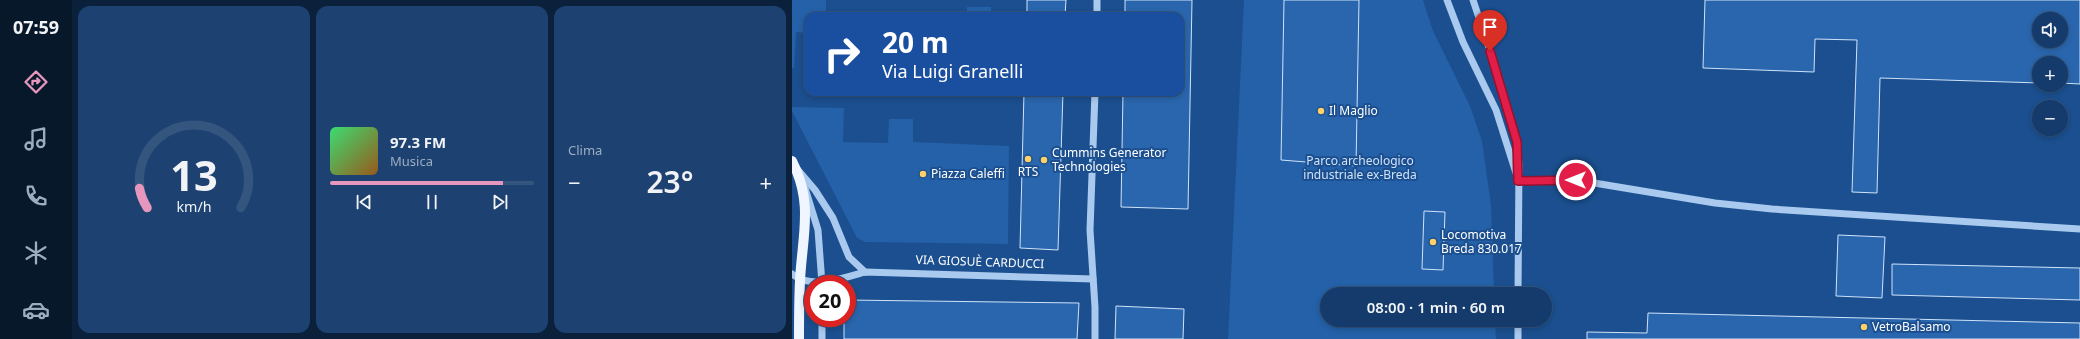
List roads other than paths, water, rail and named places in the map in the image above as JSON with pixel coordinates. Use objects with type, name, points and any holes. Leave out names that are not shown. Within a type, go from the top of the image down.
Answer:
[{"type":"main road","points":[[793,165],[803,190],[807,215],[796,277],[799,339]]},
{"type":"street","points":[[1097,12],[1098,0]]},
{"type":"street","points":[[1447,0],[1463,42],[1496,110],[1518,181]]},
{"type":"street","points":[[1472,0],[1499,78],[1515,135],[1519,157],[1518,287]]},
{"type":"street","points":[[1094,96],[1090,230],[1095,307],[1095,339]]},
{"type":"street","points":[[793,165],[815,190],[832,218],[849,257],[866,272]]},
{"type":"street","points":[[793,165],[809,197],[818,230],[821,275]]},
{"type":"street","points":[[1518,181],[1576,180],[1715,203],[1772,209],[2080,229]]},
{"type":"street","name":"VIA GIOSUÈ CARDUCCI","points":[[856,275],[866,272],[1093,279]]},
{"type":"street","points":[[822,327],[822,339]]},
{"type":"street","points":[[1518,327],[1518,339]]},
{"type":"place","name":"Il Maglio","points":[[1321,111]]},
{"type":"place","name":"RTS","points":[[1028,159]]},
{"type":"place","name":"Cummins Generator Technologies","points":[[1044,160]]},
{"type":"place","name":"Piazza Caleffi","points":[[923,174]]},
{"type":"place","name":"Locomotiva Breda 830.017","points":[[1433,242]]},
{"type":"place","name":"VetroBalsamo","points":[[1864,327]]},
{"type":"park label","name":"Parco archeologico industriale ex-Breda","points":[[1360,168]]}]
